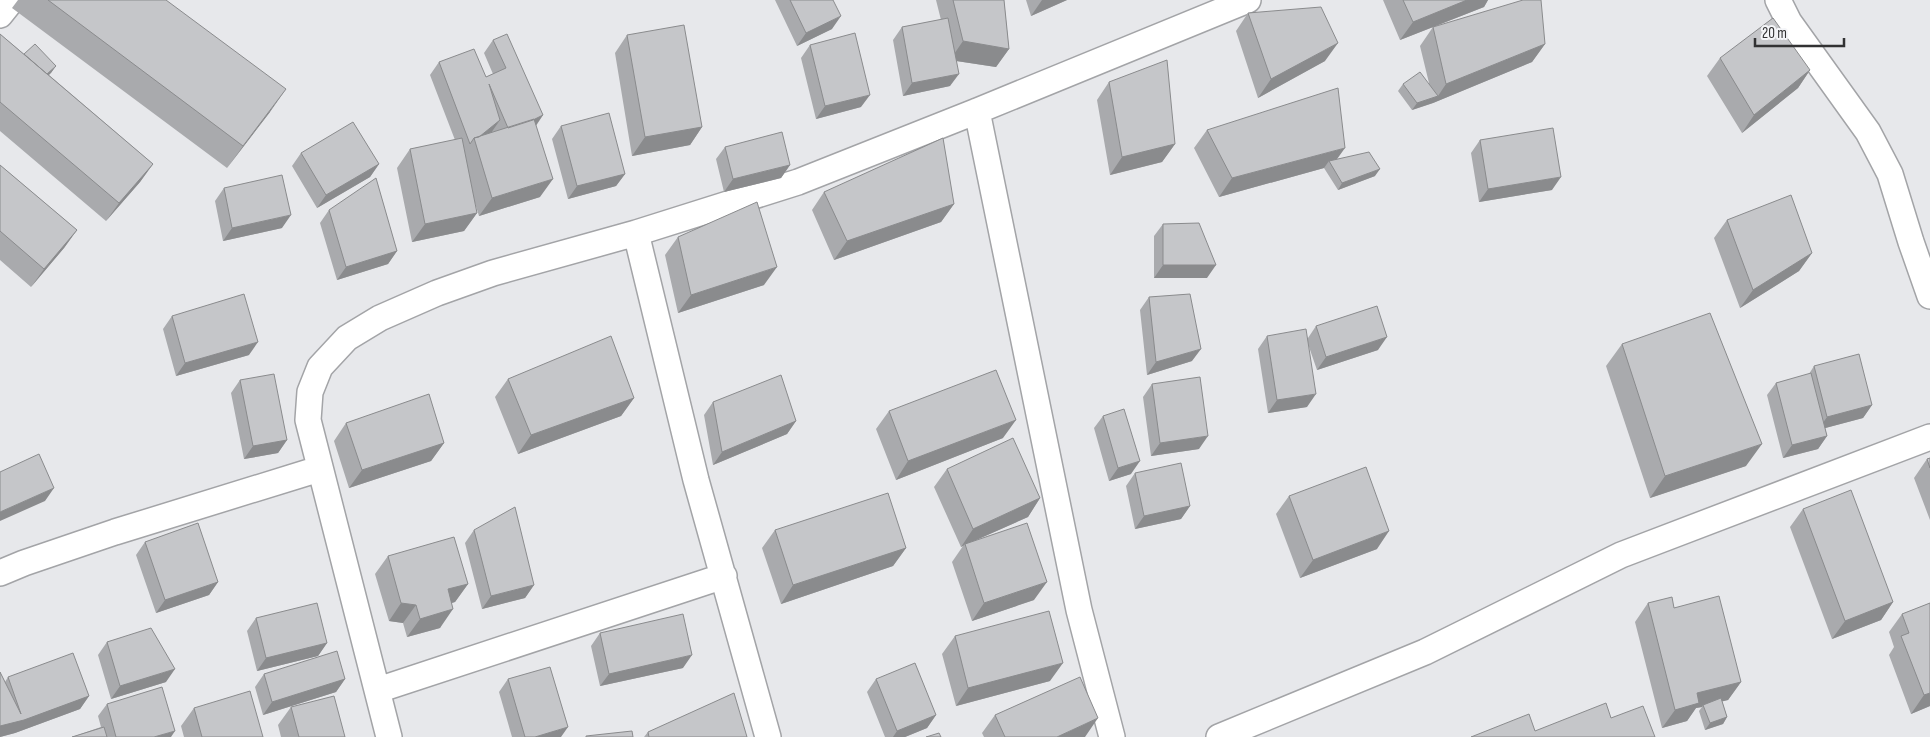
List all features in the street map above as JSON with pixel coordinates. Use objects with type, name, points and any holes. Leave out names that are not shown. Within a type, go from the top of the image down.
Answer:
[{"type":"street","points":[[0,15],[12,0]]},
{"type":"street","points":[[389,737],[308,420],[310,392],[320,367],[347,338],[380,318],[445,290],[493,273],[636,233],[798,182],[1248,0]]},
{"type":"street","points":[[1778,0],[1789,22],[1868,132],[1890,174],[1930,296]]},
{"type":"street","points":[[977,111],[1079,610],[1112,737]]},
{"type":"street","points":[[636,233],[696,480],[768,737]]},
{"type":"street","points":[[1219,737],[1425,652],[1621,555],[1930,437]]},
{"type":"street","points":[[0,573],[116,532],[320,470]]},
{"type":"street","points":[[378,690],[724,576]]},
{"type":"building","points":[[48,0],[166,0],[286,89],[243,146]]},
{"type":"building","points":[[790,0],[833,0],[841,16],[806,33]]},
{"type":"building","points":[[953,0],[1004,0],[1009,49],[963,41]]},
{"type":"building","points":[[1403,0],[1467,0],[1413,22]]},
{"type":"building","points":[[1523,0],[1541,0],[1545,44],[1446,84],[1433,27]]},
{"type":"building","points":[[1321,7],[1338,43],[1271,79],[1248,13]]},
{"type":"building","points":[[948,18],[959,74],[912,83],[902,27]]},
{"type":"building","points":[[1773,18],[1810,70],[1754,115],[1720,58]]},
{"type":"building","points":[[684,25],[702,127],[645,137],[627,35]]},
{"type":"building","points":[[855,33],[870,95],[825,106],[810,45]]},
{"type":"building","points":[[0,34],[153,164],[119,203],[0,102]]},
{"type":"building","points":[[507,34],[543,115],[508,128],[489,84],[500,120],[479,137],[474,138],[470,144],[439,62],[474,49],[486,77],[506,68],[493,40]]},
{"type":"building","points":[[35,44],[56,66],[47,74],[24,54]]},
{"type":"building","points":[[1167,60],[1175,144],[1122,157],[1109,82]]},
{"type":"building","points":[[1420,72],[1438,96],[1417,103],[1403,84]]},
{"type":"building","points":[[1338,88],[1345,148],[1232,178],[1207,130]]},
{"type":"building","points":[[609,113],[625,174],[577,186],[561,126]]},
{"type":"building","points":[[534,119],[553,179],[492,198],[474,138]]},
{"type":"building","points":[[353,122],[379,164],[326,195],[301,153]]},
{"type":"building","points":[[1553,128],[1561,177],[1488,189],[1480,140]]},
{"type":"building","points":[[782,132],[790,165],[733,179],[725,147]]},
{"type":"building","points":[[462,138],[477,213],[425,224],[410,149]]},
{"type":"building","points":[[943,138],[954,204],[847,241],[824,192]]},
{"type":"building","points":[[1369,152],[1380,169],[1342,183],[1329,161]]},
{"type":"building","points":[[0,165],[77,230],[44,269],[0,231]]},
{"type":"building","points":[[282,175],[291,215],[232,228],[224,188]]},
{"type":"building","points":[[376,178],[397,251],[346,267],[329,210]]},
{"type":"building","points":[[1791,195],[1812,253],[1753,290],[1727,220]]},
{"type":"building","points":[[757,202],[777,267],[691,295],[678,237]]},
{"type":"building","points":[[1199,223],[1216,265],[1163,265],[1163,224]]},
{"type":"building","points":[[244,294],[258,342],[185,363],[172,316]]},
{"type":"building","points":[[1190,294],[1201,349],[1156,362],[1149,297]]},
{"type":"building","points":[[1377,306],[1387,337],[1326,357],[1316,326]]},
{"type":"building","points":[[1710,313],[1762,444],[1665,476],[1622,344]]},
{"type":"building","points":[[1306,329],[1316,394],[1277,400],[1267,336]]},
{"type":"building","points":[[611,336],[634,398],[531,435],[508,379]]},
{"type":"building","points":[[1859,354],[1872,405],[1827,417],[1814,366]]},
{"type":"building","points":[[996,370],[1016,420],[908,461],[889,411]]},
{"type":"building","points":[[1811,373],[1827,436],[1792,445],[1776,383]]},
{"type":"building","points":[[274,374],[287,440],[253,446],[240,380]]},
{"type":"building","points":[[781,375],[796,421],[722,452],[713,402]]},
{"type":"building","points":[[1200,377],[1208,436],[1160,443],[1152,384]]},
{"type":"building","points":[[429,394],[444,443],[362,470],[346,423]]},
{"type":"building","points":[[1124,409],[1140,461],[1118,468],[1103,416]]},
{"type":"building","points":[[1013,438],[1040,498],[973,529],[947,469]]},
{"type":"building","points":[[39,454],[54,488],[0,512],[0,472]]},
{"type":"building","points":[[1181,463],[1190,506],[1144,516],[1135,473]]},
{"type":"building","points":[[1366,467],[1389,531],[1313,560],[1289,496]]},
{"type":"building","points":[[1851,490],[1893,602],[1845,621],[1803,509]]},
{"type":"building","points":[[888,493],[906,548],[793,585],[775,530]]},
{"type":"building","points":[[515,507],[534,585],[491,596],[474,530]]},
{"type":"building","points":[[198,523],[218,582],[165,600],[145,542]]},
{"type":"building","points":[[1027,523],[1047,582],[984,603],[965,544]]},
{"type":"building","points":[[454,537],[468,584],[448,589],[453,609],[420,619],[416,605],[401,603],[388,556]]},
{"type":"building","points":[[1719,596],[1741,682],[1697,693],[1699,703],[1675,710],[1648,603],[1672,597],[1674,608]]},
{"type":"building","points":[[317,603],[327,643],[266,658],[256,618]]},
{"type":"building","points":[[1930,603],[1930,693],[1924,695],[1901,636],[1909,633],[1902,614]]},
{"type":"building","points":[[1049,611],[1063,663],[968,688],[955,636]]},
{"type":"building","points":[[683,614],[692,655],[609,674],[600,633]]},
{"type":"building","points":[[151,628],[175,669],[120,686],[107,642]]},
{"type":"building","points":[[337,651],[345,679],[272,702],[264,674]]},
{"type":"building","points":[[73,653],[89,696],[24,720],[0,726],[0,672],[21,714],[8,677]]},
{"type":"building","points":[[915,663],[936,715],[897,731],[876,679]]},
{"type":"building","points":[[550,667],[568,727],[535,737],[525,737],[508,679]]},
{"type":"building","points":[[1080,677],[1098,718],[1057,737],[1005,737],[995,715]]},
{"type":"building","points":[[162,687],[175,731],[154,737],[116,737],[107,704]]},
{"type":"building","points":[[250,691],[263,737],[202,737],[194,708]]},
{"type":"building","points":[[734,693],[747,737],[649,737],[648,732]]},
{"type":"building","points":[[334,696],[345,737],[299,737],[291,707]]},
{"type":"building","points":[[1721,698],[1727,717],[1710,723],[1703,705]]},
{"type":"building","points":[[1606,703],[1611,718],[1643,706],[1655,737],[1471,737],[1529,714],[1535,731]]},
{"type":"building","points":[[104,727],[107,737],[72,737]]},
{"type":"building","points":[[632,731],[633,737],[586,737],[586,736]]},
{"type":"building","points":[[939,733],[941,737],[926,737]]}]
